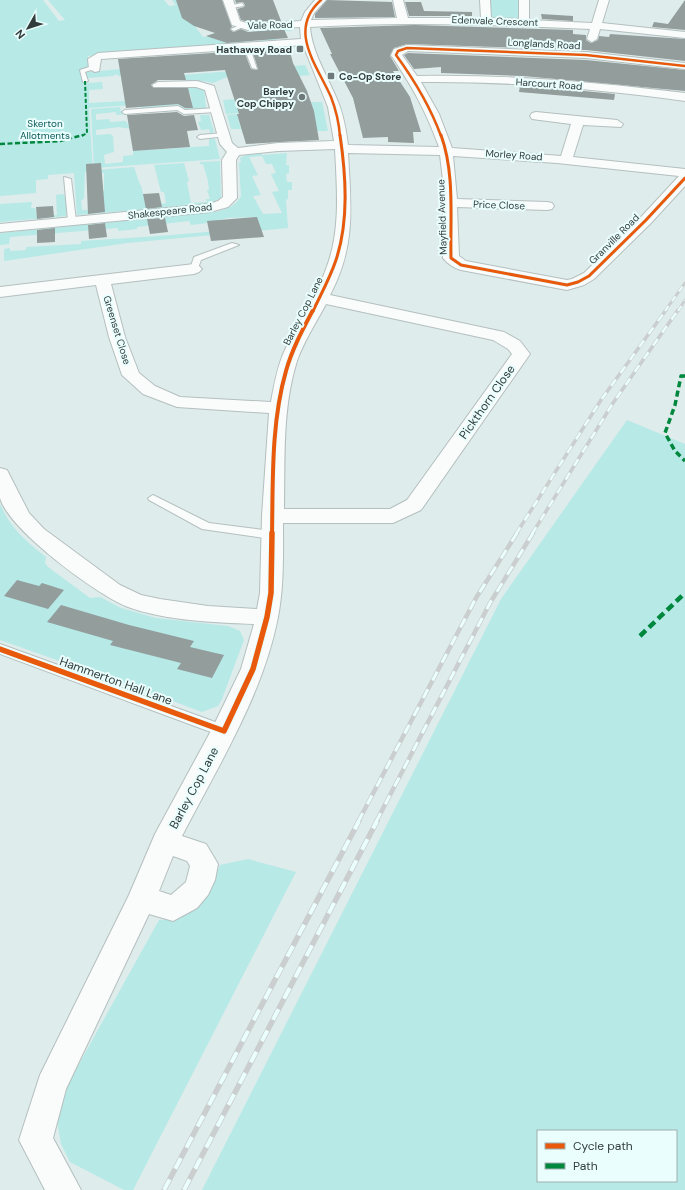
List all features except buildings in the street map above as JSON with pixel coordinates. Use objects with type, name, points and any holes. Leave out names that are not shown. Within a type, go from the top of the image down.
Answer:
[{"type":"street","points":[[305,24],[309,13],[321,0]]},
{"type":"street","points":[[398,0],[403,20]]},
{"type":"street","points":[[485,0],[486,21]]},
{"type":"street","points":[[524,0],[524,22]]},
{"type":"street","points":[[586,56],[597,26],[604,0]]},
{"type":"street","name":"Vale Road","points":[[229,3],[236,23],[244,29],[305,24]]},
{"type":"street","name":"Edenvale Crescent","points":[[305,24],[403,20],[524,22],[597,26],[685,35]]},
{"type":"street","name":"Barley Cop Lane","points":[[64,1190],[36,1140],[51,1086],[142,899],[165,842],[224,731],[253,669],[267,617],[271,593],[271,535],[276,433],[286,371],[292,354],[335,267],[341,242],[344,217],[342,147],[334,107],[307,42],[305,24]]},
{"type":"street","points":[[95,68],[94,59],[98,56],[307,42]]},
{"type":"street","name":"Longlands Road","points":[[402,50],[454,49],[586,56],[685,66]]},
{"type":"street","name":"Mayfield Avenue","points":[[402,50],[398,51],[396,55],[413,79],[433,114],[446,150],[450,180],[451,258],[461,265],[542,280]]},
{"type":"street","name":"Harcourt Road","points":[[413,79],[492,80],[568,85],[685,97]]},
{"type":"street","points":[[158,86],[190,83],[204,85],[210,88],[226,144],[235,152],[278,147],[342,147]]},
{"type":"street","points":[[536,116],[617,124]]},
{"type":"street","points":[[566,159],[578,121]]},
{"type":"street","name":"Morley Road","points":[[342,147],[446,150],[566,159],[685,172]]},
{"type":"street","name":"Shakespeare Road","points":[[0,228],[202,209],[223,204],[230,198],[229,160],[230,156],[235,152]]},
{"type":"street","name":"Granville Road","points":[[542,280],[567,285],[578,282],[589,276],[646,220],[685,178]]},
{"type":"street","name":"Price Close","points":[[450,203],[547,206]]},
{"type":"street","points":[[102,280],[194,269]]},
{"type":"street","name":"Greenset Close","points":[[0,292],[102,280],[117,337],[131,375],[149,390],[177,402],[279,408]]},
{"type":"street","name":"Pickthorn Close","points":[[272,516],[393,516],[414,505],[521,354],[514,345],[498,336],[320,298]]},
{"type":"street","points":[[0,474],[10,498],[21,517],[38,534],[112,590],[135,601],[160,607],[208,614],[267,617]]},
{"type":"street","name":"Barley Cop Lane","points":[[142,899],[173,908],[189,900],[201,883],[204,864],[196,852],[165,842]]},
{"type":"lane","points":[[229,3],[242,5]]},
{"type":"lane","points":[[246,45],[255,68]]},
{"type":"lane","points":[[85,81],[82,71],[95,68]]},
{"type":"lane","points":[[125,112],[178,108],[184,112],[216,110]]},
{"type":"lane","points":[[181,119],[184,112]]},
{"type":"lane","points":[[200,137],[224,135]]},
{"type":"lane","points":[[67,179],[72,221]]},
{"type":"lane","points":[[194,269],[197,259],[236,246]]},
{"type":"lane","points":[[153,498],[206,526],[271,535]]},
{"type":"lane","name":"Hammerton Hall Lane","points":[[0,649],[224,731]]},
{"type":"green space","name":"Skerton Allotments","points":[[0,0],[43,0],[59,21],[65,20],[48,0],[164,0],[169,6],[176,5],[172,0],[201,0],[193,24],[203,37],[258,33],[258,30],[285,29],[294,31],[272,31],[274,39],[277,39],[278,41],[260,43],[259,38],[253,39],[253,43],[88,56],[89,66],[85,68],[88,72],[122,69],[138,75],[118,76],[117,74],[113,76],[88,78],[88,83],[102,82],[103,89],[89,90],[89,103],[142,100],[146,104],[89,108],[93,172],[85,172],[84,199],[81,200],[82,210],[90,210],[104,190],[104,173],[95,173],[95,170],[134,167],[147,203],[161,202],[162,204],[166,203],[164,192],[161,192],[154,165],[184,163],[189,181],[187,182],[191,203],[207,202],[206,199],[210,199],[207,190],[209,190],[208,181],[203,164],[200,164],[200,162],[220,161],[221,198],[208,204],[77,215],[74,173],[48,175],[48,179],[36,180],[36,193],[0,196]]},
{"type":"green space","points":[[488,0],[520,0],[520,18],[490,17]]},
{"type":"green space","points":[[282,63],[288,76],[299,75],[294,66],[305,65],[310,75],[289,77],[291,82],[288,83],[290,86],[279,87],[281,89],[291,89],[291,96],[294,98],[285,100],[285,108],[302,107],[304,112],[314,112],[311,102],[322,102],[328,131],[317,131],[314,115],[304,116],[308,138],[291,139],[288,131],[243,133],[241,129],[253,128],[251,121],[260,120],[253,98],[277,96],[270,78],[274,78],[269,64]]},
{"type":"green space","points":[[244,70],[213,83],[202,81],[183,81],[182,75]]},
{"type":"green space","points":[[189,86],[204,89],[206,108],[187,110],[178,105],[141,108],[141,106],[192,102],[190,93],[179,93],[178,87]]},
{"type":"green space","points":[[234,99],[239,113],[226,114],[223,100]]},
{"type":"green space","points":[[120,107],[121,112],[124,113],[151,112],[116,115],[116,112],[96,114],[96,120],[109,119],[110,122],[126,121],[128,125],[137,130],[119,127],[96,130],[96,135],[110,134],[113,136],[114,152],[104,155],[105,164],[123,162],[123,156],[133,155],[133,151],[209,146],[209,139],[215,139],[220,159],[94,168],[91,109]]},
{"type":"green space","points":[[237,114],[241,129],[231,129],[227,115]]},
{"type":"green space","points":[[200,115],[209,115],[214,132],[210,133],[209,129],[201,130],[198,122],[201,121]]},
{"type":"green space","points":[[256,153],[261,153],[262,155],[287,153],[286,165],[289,165],[289,173],[286,174],[287,182],[292,182],[292,190],[288,190],[288,199],[286,200],[288,228],[127,243],[4,261],[4,249],[10,248],[10,251],[26,250],[26,247],[81,244],[81,241],[148,237],[260,226],[257,217],[227,218],[208,223],[191,225],[189,221],[137,227],[137,229],[118,231],[118,228],[10,237],[9,244],[0,245],[0,233],[223,210],[233,205],[241,196],[239,163],[241,162],[240,158]],"holes":[[[262,156],[266,164],[272,164],[276,173],[271,174],[279,191],[272,192],[282,213],[263,214],[253,196],[261,195],[252,176],[258,175],[249,157]]]},
{"type":"green space","points":[[63,194],[66,198],[66,216],[0,222],[0,204],[32,202],[31,208],[35,208],[37,217],[57,215],[56,195]]},
{"type":"green space","points":[[627,420],[685,444],[685,1190],[202,1190],[501,599]]},
{"type":"green space","points":[[0,504],[4,513],[19,534],[46,557],[45,563],[48,567],[90,598],[100,597],[121,608],[156,618],[228,626],[240,631],[244,640],[218,706],[202,712],[0,640]]},
{"type":"green space","points":[[248,859],[296,872],[133,1190],[124,1190],[70,1162],[61,1144],[57,1121],[64,1091],[159,920],[177,919],[209,891],[220,865]]},
{"type":"railway","points":[[665,311],[685,283]]},
{"type":"railway","points":[[678,311],[685,300]]},
{"type":"railway","points":[[516,534],[601,400],[666,310]]},
{"type":"railway","points":[[532,534],[613,403],[678,310]]},
{"type":"railway","points":[[358,822],[476,598],[517,533]]},
{"type":"railway","points":[[376,822],[490,603],[533,533]]},
{"type":"railway","points":[[164,1190],[359,821]]},
{"type":"railway","points":[[184,1190],[377,821]]},
{"type":"marked path","points":[[0,144],[60,141],[73,139],[87,133],[85,81]]},
{"type":"marked path","points":[[685,376],[681,376],[675,405],[665,433],[675,451],[685,461]]},
{"type":"marked path","points":[[640,636],[685,593]]},
{"type":"cycle path","points":[[0,649],[224,731],[253,669],[267,617],[271,593],[278,411],[286,370],[293,350],[329,279],[341,240],[344,217],[344,190],[340,132],[334,106],[311,57],[305,25],[308,14],[321,0]]},
{"type":"cycle path","points":[[685,66],[586,55],[492,50],[407,48],[398,51],[396,55],[415,81],[433,114],[446,150],[450,180],[451,258],[461,265],[567,285],[578,282],[589,276],[646,220],[685,178]]},
{"type":"place","name":"Hathaway Road","points":[[300,49]]},
{"type":"place","name":"Co-Op Store","points":[[331,76]]},
{"type":"place","name":"Barley Cop Chippy","points":[[302,97]]}]
